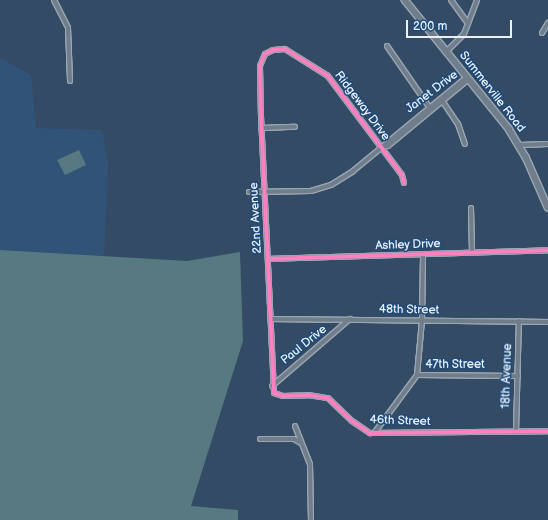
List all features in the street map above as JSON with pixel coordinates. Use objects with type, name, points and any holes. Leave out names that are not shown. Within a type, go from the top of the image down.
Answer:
[{"type":"main road","name":"Summerville Road","points":[[405,0],[520,145],[537,178],[548,207]]},
{"type":"street","points":[[54,0],[68,28],[70,81]]},
{"type":"street","points":[[451,0],[468,22]]},
{"type":"street","points":[[446,51],[464,34],[477,0]]},
{"type":"street","points":[[542,33],[548,23]]},
{"type":"street","points":[[387,46],[430,108]]},
{"type":"street","name":"Ridgeway Drive","points":[[269,52],[285,49],[321,71],[333,82],[402,175],[404,183]]},
{"type":"street","name":"22nd Avenue","points":[[269,52],[263,58],[260,66],[272,386]]},
{"type":"street","name":"Janet Drive","points":[[249,192],[311,191],[331,185],[353,171],[380,146],[430,108],[467,77]]},
{"type":"street","points":[[441,99],[458,124],[465,144]]},
{"type":"street","points":[[262,128],[295,127]]},
{"type":"street","points":[[520,145],[548,144]]},
{"type":"street","points":[[471,208],[472,252]]},
{"type":"street","name":"Ashley Drive","points":[[268,259],[548,250]]},
{"type":"street","points":[[375,432],[417,376],[422,320],[423,254]]},
{"type":"street","name":"48th Street","points":[[270,319],[548,322]]},
{"type":"street","name":"Paul Drive","points":[[272,386],[350,319]]},
{"type":"street","name":"18th Avenue","points":[[516,432],[519,321]]},
{"type":"street","name":"47th Street","points":[[417,376],[518,376]]},
{"type":"street","name":"46th Street","points":[[272,386],[274,393],[278,396],[308,395],[328,398],[362,429],[375,432],[548,431]]},
{"type":"street","points":[[295,426],[307,461],[311,468],[311,520]]},
{"type":"street","points":[[260,439],[294,439],[301,443]]},
{"type":"shaded area","points":[[0,58],[31,75],[36,128],[102,130],[108,164],[104,256],[0,250]]},
{"type":"green space","points":[[79,150],[86,165],[65,175],[57,160]]},
{"type":"green space","points":[[0,250],[187,261],[240,252],[243,341],[191,506],[238,510],[238,520],[0,520]]},
{"type":"cycle path","points":[[404,183],[402,175],[328,76],[285,49],[273,50],[265,54],[260,66],[261,116],[274,393],[283,396],[308,395],[328,398],[352,421],[370,433],[548,431]]},
{"type":"cycle path","points":[[268,259],[548,250]]}]
